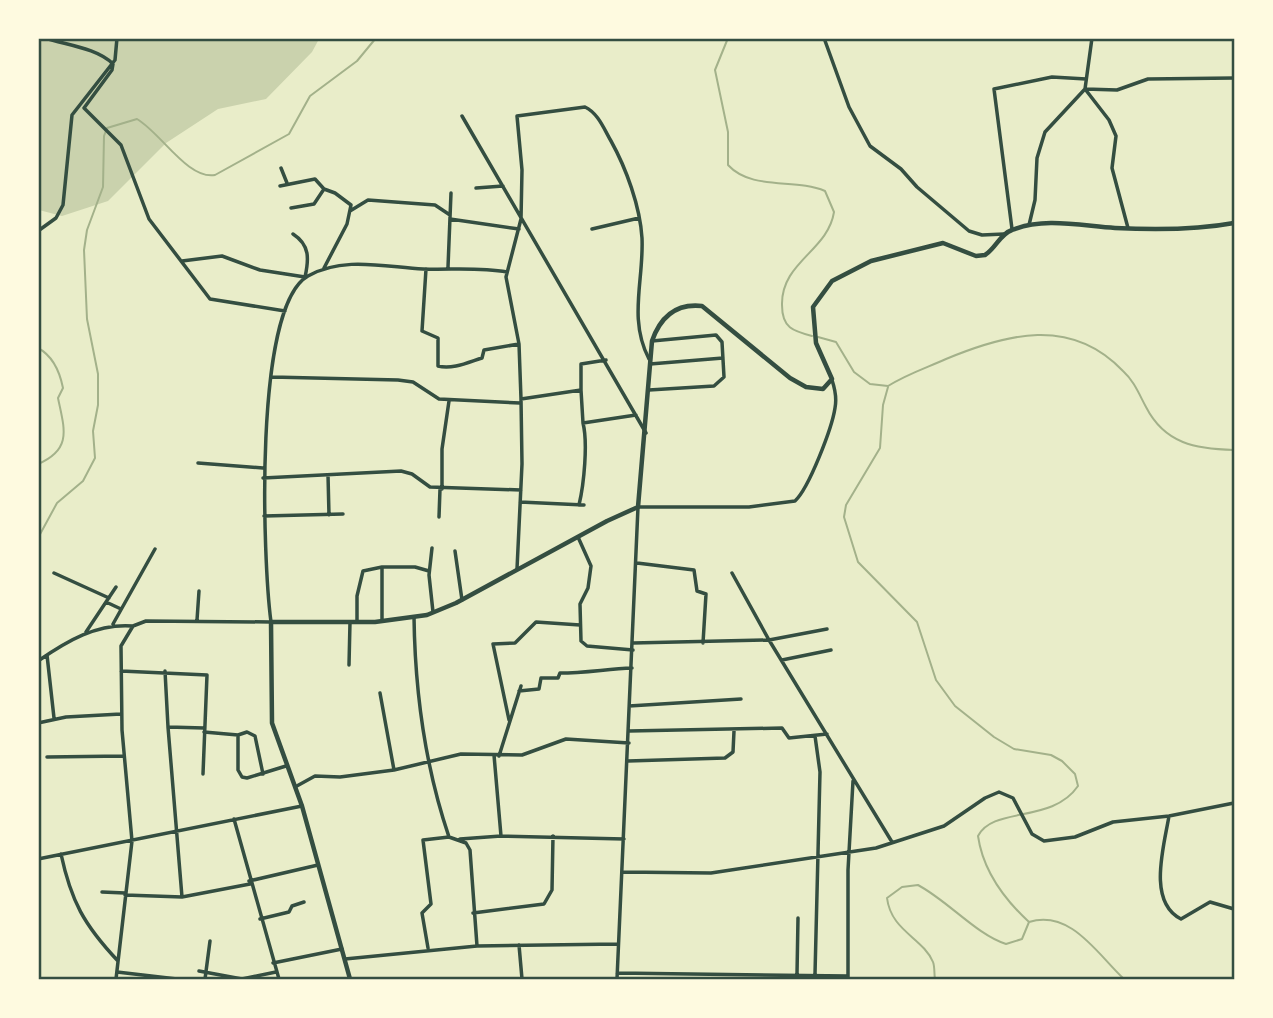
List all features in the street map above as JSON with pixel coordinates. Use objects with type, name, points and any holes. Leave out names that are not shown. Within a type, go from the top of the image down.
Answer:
[{"type":"street","points":[[45,38],[108,58],[113,64]]},
{"type":"street","points":[[117,38],[112,69],[84,108],[121,145],[149,219],[211,299],[285,311]]},
{"type":"street","points":[[824,38],[849,107],[870,146],[901,169],[917,187],[969,231],[982,235],[1004,234]]},
{"type":"street","points":[[1029,225],[1035,200],[1037,158],[1045,132],[1085,89],[1092,38]]},
{"type":"street","points":[[38,231],[56,218],[63,205],[72,115],[113,64]]},
{"type":"street","points":[[1013,229],[993,89],[1052,77],[1086,79]]},
{"type":"street","points":[[1085,89],[1117,90],[1148,79],[1234,78]]},
{"type":"street","points":[[1085,89],[1109,120],[1116,136],[1112,169],[1128,228]]},
{"type":"street","points":[[517,569],[521,491],[521,401],[519,344],[507,272],[521,219],[522,170],[517,116],[578,106],[590,110],[616,150],[639,218],[642,258],[636,311],[641,339],[650,363]]},
{"type":"street","points":[[462,116],[646,433]]},
{"type":"street","points":[[281,168],[287,183]]},
{"type":"street","points":[[280,186],[315,179],[324,189],[348,200],[351,211]]},
{"type":"street","points":[[476,188],[503,186]]},
{"type":"street","points":[[291,208],[314,204],[324,189]]},
{"type":"street","points":[[449,267],[451,193]]},
{"type":"street","points":[[323,269],[351,211],[368,200],[435,205],[450,217],[519,229]]},
{"type":"street","points":[[592,229],[639,218]]},
{"type":"street","points":[[38,661],[85,633],[113,624],[133,626],[154,621],[357,622],[433,613],[638,508],[749,507],[795,501],[805,488],[833,417],[836,395],[832,379],[818,352],[813,318],[818,296],[832,281],[871,261],[943,243],[976,256],[985,255],[1004,234],[1029,225],[1049,223],[1128,228],[1214,227],[1234,223]]},
{"type":"street","points":[[293,234],[302,240],[307,249],[305,278],[285,311],[272,377],[263,468],[271,622],[271,723],[302,806],[350,979]]},
{"type":"street","points":[[182,261],[222,256],[260,270],[305,278],[323,269],[351,264],[507,272]]},
{"type":"street","points":[[426,269],[422,331],[438,338],[438,366],[443,368],[464,364],[482,358],[484,350],[519,344]]},
{"type":"street","points":[[617,979],[638,508],[652,341],[657,326],[668,314],[691,304],[702,306],[806,387],[823,389],[832,379]]},
{"type":"street","points":[[649,390],[714,386],[724,377],[722,342],[712,334],[652,341]]},
{"type":"street","points":[[650,363],[723,358]]},
{"type":"street","points":[[520,502],[581,505],[586,441],[581,364],[606,360]]},
{"type":"street","points":[[272,377],[408,381],[434,398],[449,401],[521,401],[581,390]]},
{"type":"street","points":[[439,517],[442,449],[449,401]]},
{"type":"street","points":[[583,423],[636,415]]},
{"type":"street","points":[[198,463],[263,468]]},
{"type":"street","points":[[263,478],[407,472],[430,487],[441,489],[521,491]]},
{"type":"street","points":[[328,475],[329,515]]},
{"type":"street","points":[[264,516],[343,514]]},
{"type":"street","points":[[578,537],[591,564],[588,588],[580,604],[580,641],[585,646],[633,650]]},
{"type":"street","points":[[432,548],[429,570],[433,613]]},
{"type":"street","points":[[113,624],[155,549]]},
{"type":"street","points":[[455,551],[462,600]]},
{"type":"street","points":[[637,563],[694,570],[697,592],[706,594],[703,643]]},
{"type":"street","points":[[357,622],[357,596],[363,571],[382,567],[415,567],[429,570]]},
{"type":"street","points":[[382,567],[382,621]]},
{"type":"street","points":[[54,573],[121,610]]},
{"type":"street","points":[[732,573],[769,640],[892,842]]},
{"type":"street","points":[[85,633],[116,587]]},
{"type":"street","points":[[197,621],[200,591]]},
{"type":"street","points":[[414,617],[415,679],[428,762],[449,838]]},
{"type":"street","points":[[349,665],[350,622]]},
{"type":"street","points":[[509,720],[494,644],[514,643],[536,622],[580,625]]},
{"type":"street","points":[[116,979],[132,841],[121,714],[121,646],[133,626]]},
{"type":"street","points":[[633,643],[769,640],[827,629]]},
{"type":"street","points":[[782,660],[831,650]]},
{"type":"street","points":[[47,655],[54,718]]},
{"type":"street","points":[[501,836],[497,755],[520,688],[539,689],[541,678],[558,678],[561,673],[593,673],[604,669],[632,668]]},
{"type":"street","points":[[121,671],[207,675],[203,774]]},
{"type":"street","points":[[165,671],[182,897]]},
{"type":"street","points":[[380,693],[394,769]]},
{"type":"street","points":[[629,706],[741,699]]},
{"type":"street","points":[[38,723],[54,718],[121,714]]},
{"type":"street","points":[[168,727],[238,735],[247,732],[254,736],[263,774]]},
{"type":"street","points":[[629,731],[782,728],[789,738],[827,734]]},
{"type":"street","points":[[628,761],[725,758],[733,752],[734,731]]},
{"type":"street","points":[[238,735],[239,774],[247,778],[286,766]]},
{"type":"street","points":[[815,736],[820,772],[815,974]]},
{"type":"street","points":[[295,786],[315,776],[340,777],[394,769],[461,754],[534,752],[566,739],[629,743]]},
{"type":"street","points":[[47,757],[124,756]]},
{"type":"street","points":[[617,973],[696,977],[815,974],[848,978],[849,851],[853,779]]},
{"type":"street","points":[[623,872],[712,873],[892,842],[944,826],[993,793],[1003,792],[1013,798],[1037,839],[1051,841],[1075,837],[1113,822],[1169,816],[1234,803]]},
{"type":"street","points":[[38,859],[302,806]]},
{"type":"street","points":[[1169,816],[1162,876],[1162,899],[1167,907],[1181,919],[1210,902],[1234,909]]},
{"type":"street","points":[[234,819],[279,979]]},
{"type":"street","points":[[428,949],[422,914],[431,904],[423,840],[501,836],[624,839]]},
{"type":"street","points":[[473,913],[544,904],[552,890],[553,836]]},
{"type":"street","points":[[458,840],[470,850],[477,946]]},
{"type":"street","points":[[61,854],[68,888],[79,913],[118,961]]},
{"type":"street","points":[[102,892],[182,897],[318,865]]},
{"type":"street","points":[[260,919],[289,912],[292,906],[304,902]]},
{"type":"street","points":[[797,918],[797,974]]},
{"type":"street","points":[[205,979],[210,941]]},
{"type":"street","points":[[345,959],[477,946],[618,944]]},
{"type":"street","points":[[519,945],[522,979]]},
{"type":"street","points":[[273,963],[342,949]]},
{"type":"street","points":[[199,971],[242,979],[276,972]]},
{"type":"street","points":[[117,972],[141,977],[177,979]]},
{"type":"green space","points":[[39,39],[319,39],[312,52],[266,99],[218,109],[166,143],[108,201],[62,216],[39,210]]},
{"type":"waterway","points":[[38,538],[57,503],[83,481],[95,458],[93,431],[98,405],[98,374],[87,319],[84,250],[87,230],[103,187],[104,136],[107,128],[137,119],[185,163],[205,175],[215,175],[289,134],[310,96],[357,61],[376,38]]},
{"type":"waterway","points":[[728,38],[715,70],[728,132],[728,165],[749,178],[825,191],[834,212],[823,237],[796,267],[784,290],[782,305],[786,324],[812,336]]},
{"type":"waterway","points":[[818,337],[836,342],[854,372],[870,384],[888,386],[946,359],[992,343],[1015,337],[1060,336],[1082,342],[1103,354],[1123,371],[1154,419],[1172,437],[1194,446],[1234,450]]},
{"type":"waterway","points":[[38,348],[52,360],[60,377],[63,388],[58,398],[64,428],[57,452],[38,464]]},
{"type":"waterway","points":[[888,387],[883,405],[880,448],[846,505],[844,517],[858,562],[917,622],[936,680],[955,706],[1014,749],[1051,755],[1062,761],[1075,774],[1078,786],[1067,798],[1054,806],[996,821],[986,827],[978,836],[981,849],[996,884],[1029,922],[1044,920],[1071,928],[1094,947],[1124,979]]},
{"type":"waterway","points":[[935,979],[934,964],[928,954],[894,919],[890,909],[887,898],[902,887],[918,885],[973,926],[1006,944],[1022,939],[1029,922]]}]
